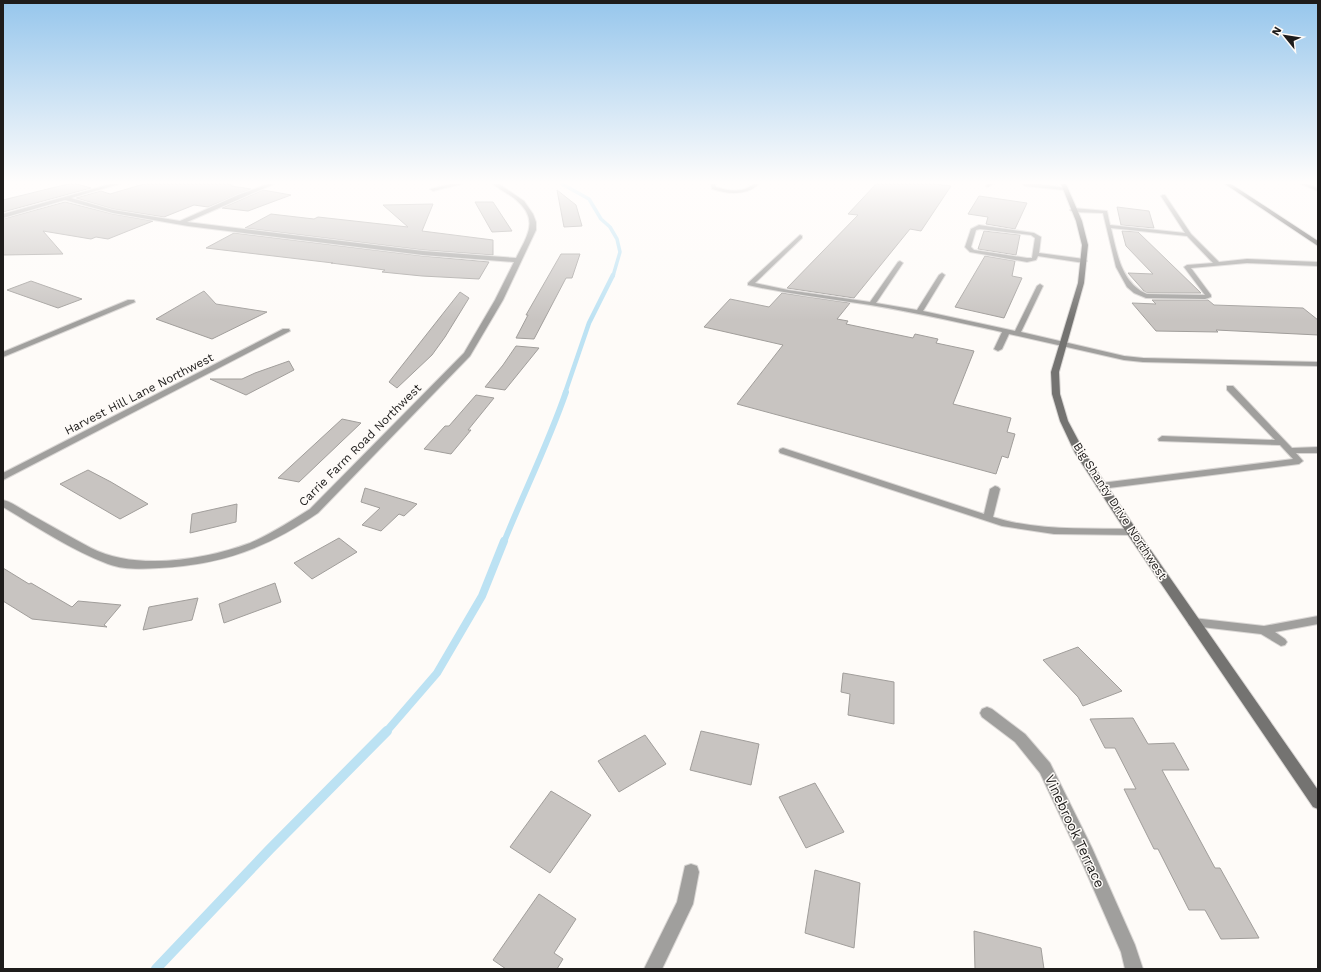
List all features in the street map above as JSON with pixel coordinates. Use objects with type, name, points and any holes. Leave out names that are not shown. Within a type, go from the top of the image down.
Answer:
[{"type":"main road","points":[[1296,229],[1318,244]]},
{"type":"street","points":[[233,229],[445,256],[519,260]]},
{"type":"street","name":"Carrie Farm Road Northwest","points":[[3,503],[88,551],[112,561],[131,564],[162,565],[198,561],[234,552],[270,537],[304,519],[333,493],[460,363],[478,339],[519,260],[533,229]]},
{"type":"street","name":"Big Shanty Drive Northwest","points":[[1082,229],[1084,261],[1082,284],[1055,372],[1056,394],[1064,421],[1080,453],[1101,486],[1318,802]]},
{"type":"street","points":[[3,356],[131,302]]},
{"type":"street","name":"Harvest Hill Lane Northwest","points":[[3,477],[286,332]]},
{"type":"street","name":"Vinebrook Terrace","points":[[987,713],[1020,738],[1045,768],[1089,860],[1128,951],[1134,969]]},
{"type":"street","points":[[653,969],[666,946],[685,904],[691,872]]},
{"type":"lane","points":[[974,229],[968,247],[972,251],[1027,260],[1034,259],[1038,237],[1032,234],[997,229]]},
{"type":"lane","points":[[1109,229],[1122,277],[1138,294],[1146,296],[1209,296],[1187,267],[1247,261],[1318,264]]},
{"type":"lane","points":[[1138,229],[1189,235]]},
{"type":"lane","points":[[1185,229],[1218,264]]},
{"type":"lane","points":[[800,237],[750,284],[788,292],[919,312],[1112,356],[1143,360],[1318,364]]},
{"type":"lane","points":[[1036,254],[1084,261]]},
{"type":"lane","points":[[872,304],[900,263]]},
{"type":"lane","points":[[919,312],[942,275]]},
{"type":"lane","points":[[1017,334],[1040,286]]},
{"type":"lane","points":[[998,350],[1006,332]]},
{"type":"lane","points":[[1101,486],[1299,461],[1230,388]]},
{"type":"lane","points":[[1162,439],[1281,443]]},
{"type":"lane","points":[[1289,450],[1318,450]]},
{"type":"lane","points":[[783,451],[1002,523],[1054,531],[1132,532]]},
{"type":"lane","points":[[988,518],[995,489]]},
{"type":"lane","points":[[1193,622],[1264,630],[1318,620]]},
{"type":"lane","points":[[1264,630],[1281,642]]},
{"type":"building","points":[[3,229],[132,229],[108,239],[96,237],[91,239],[43,231],[63,254],[3,255]]},
{"type":"building","points":[[256,229],[423,229],[422,231],[493,240],[493,255],[423,250]]},
{"type":"building","points":[[491,229],[511,229],[512,231],[492,232]]},
{"type":"building","points":[[844,229],[910,229],[854,298],[787,288]]},
{"type":"building","points":[[984,231],[1020,235],[1016,255],[978,249]]},
{"type":"building","points":[[1122,231],[1138,232],[1201,293],[1147,293],[1144,291],[1128,273],[1153,274],[1126,246]]},
{"type":"building","points":[[234,233],[423,256],[489,262],[479,279],[382,272],[385,270],[206,248]]},
{"type":"building","points":[[561,254],[580,254],[572,278],[566,278],[534,339],[516,338],[528,315],[526,315]]},
{"type":"building","points":[[985,256],[1015,261],[1012,276],[1022,278],[1004,318],[955,307]]},
{"type":"building","points":[[31,281],[82,299],[58,308],[7,290]]},
{"type":"building","points":[[204,291],[216,304],[267,312],[212,339],[156,319]]},
{"type":"building","points":[[460,292],[469,298],[445,337],[432,355],[397,388],[389,382]]},
{"type":"building","points":[[782,293],[850,303],[837,319],[848,321],[846,324],[913,338],[915,334],[938,339],[936,343],[974,351],[953,404],[1011,418],[1007,432],[1015,434],[1008,458],[1002,456],[996,474],[737,404],[783,345],[704,327],[730,299],[769,307]]},
{"type":"building","points":[[1152,300],[1208,300],[1214,305],[1303,308],[1318,320],[1318,335],[1216,330],[1218,332],[1156,331],[1132,303],[1156,304]]},
{"type":"building","points":[[516,346],[539,348],[505,390],[485,387],[503,365]]},
{"type":"building","points":[[289,361],[294,370],[246,395],[210,379],[242,379]]},
{"type":"building","points":[[476,395],[494,398],[468,430],[471,430],[451,454],[424,449],[445,426],[449,426]]},
{"type":"building","points":[[342,419],[361,423],[299,482],[278,478]]},
{"type":"building","points":[[88,470],[148,504],[120,519],[60,484]]},
{"type":"building","points":[[365,488],[417,504],[404,516],[399,514],[381,531],[362,525],[380,508],[361,502]]},
{"type":"building","points":[[237,504],[236,522],[190,533],[192,514]]},
{"type":"building","points":[[339,538],[357,552],[312,579],[294,563]]},
{"type":"building","points":[[3,568],[72,607],[78,601],[121,605],[104,625],[107,627],[32,619],[3,601]]},
{"type":"building","points":[[275,583],[281,602],[224,623],[219,604]]},
{"type":"building","points":[[198,598],[192,620],[143,630],[149,607]]},
{"type":"building","points":[[1078,647],[1122,691],[1083,706],[1078,697],[1043,660]]},
{"type":"building","points":[[843,673],[894,682],[894,724],[848,715],[850,694],[841,692]]},
{"type":"building","points":[[1133,718],[1148,744],[1174,743],[1189,770],[1162,770],[1215,868],[1220,868],[1259,938],[1221,939],[1205,910],[1189,910],[1158,849],[1154,849],[1124,789],[1136,789],[1115,748],[1105,748],[1090,719]]},
{"type":"building","points":[[701,731],[759,744],[751,785],[690,770]]},
{"type":"building","points":[[645,735],[666,764],[619,792],[598,761]]},
{"type":"building","points":[[815,783],[844,832],[806,848],[779,797]]},
{"type":"building","points":[[551,791],[591,815],[550,873],[510,847]]},
{"type":"building","points":[[815,870],[860,883],[854,948],[805,933]]},
{"type":"building","points":[[539,894],[576,919],[554,953],[563,959],[557,969],[506,969],[493,960]]},
{"type":"building","points":[[974,931],[1041,948],[1044,969],[975,969]]},
{"type":"waterway","points":[[611,229],[617,239],[620,252],[613,276]]},
{"type":"waterway","points":[[565,393],[589,323],[613,275]]},
{"type":"waterway","points":[[504,542],[552,430],[566,392]]},
{"type":"waterway","points":[[386,732],[437,673],[482,596],[504,541]]},
{"type":"waterway","points":[[156,969],[270,849],[387,731]]}]
